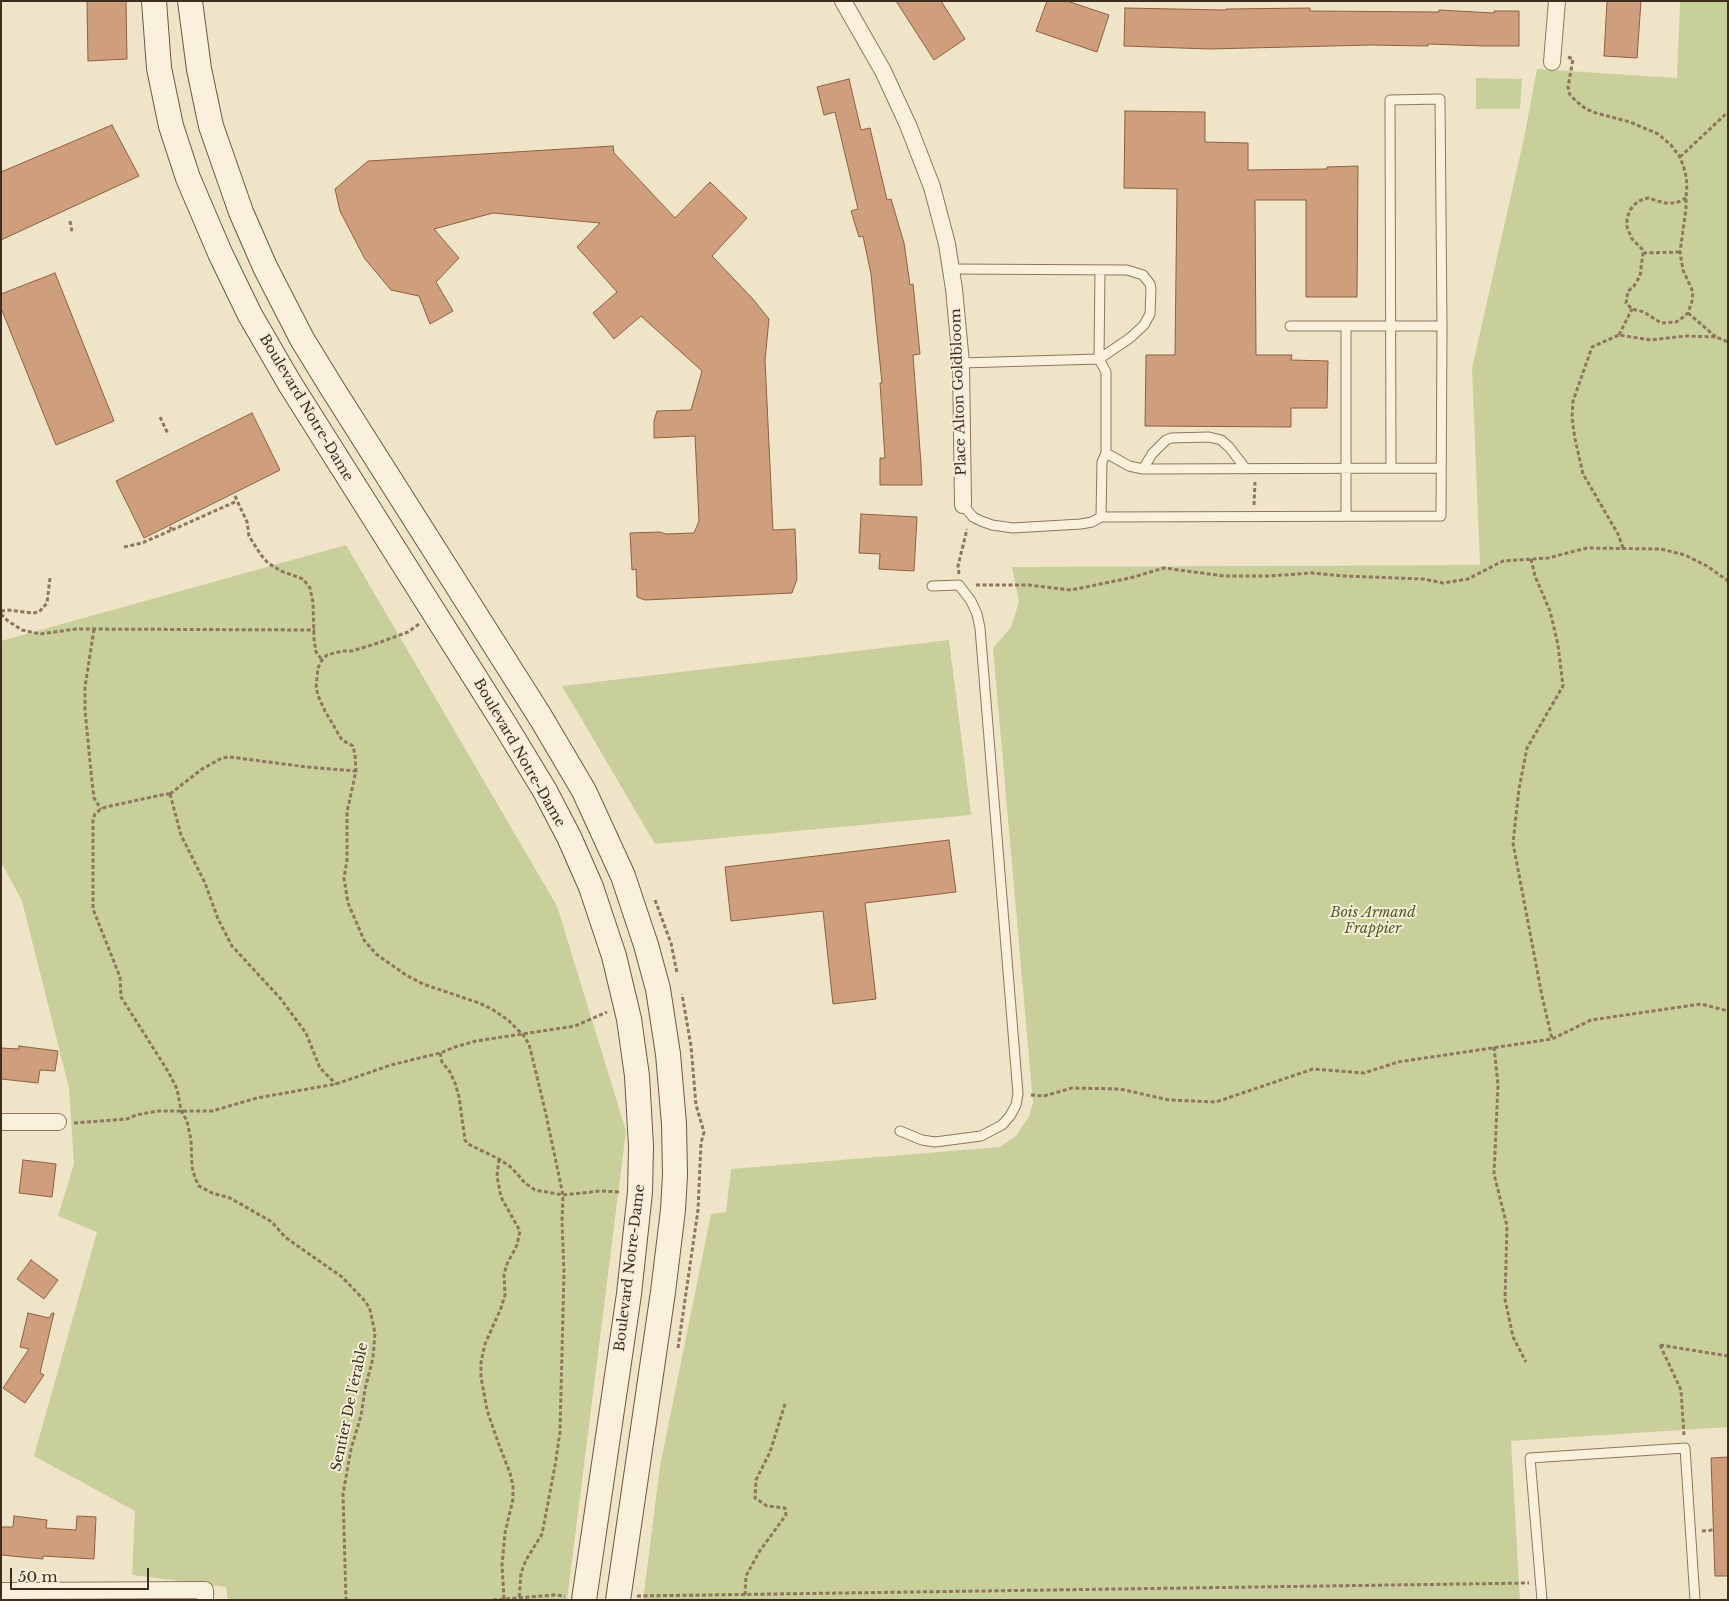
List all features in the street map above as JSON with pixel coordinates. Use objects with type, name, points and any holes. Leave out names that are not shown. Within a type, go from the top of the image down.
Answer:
[{"type":"street","name":"Boulevard Notre-Dame","points":[[154,1],[161,77],[171,126],[188,178],[220,254],[250,315],[294,391],[537,777],[559,816],[591,887],[616,963],[629,1019],[638,1085],[641,1146],[640,1192],[630,1285],[577,1598]]},
{"type":"street","points":[[190,1],[199,69],[213,132],[241,212],[265,268],[302,339],[536,711],[584,791],[623,876],[646,945],[658,990],[668,1054],[674,1124],[675,1168],[673,1210],[664,1292],[626,1598]]},
{"type":"street","name":"Place Alton Goldbloom","points":[[843,1],[890,84],[923,160],[939,214],[951,269],[961,363],[968,511]]},
{"type":"street","points":[[1552,62],[1557,1]]},
{"type":"street","points":[[1,1122],[65,1123]]},
{"type":"street","points":[[1,1591],[26,1596],[205,1595]]},
{"type":"lane","points":[[968,511],[992,525],[1013,528],[1081,524],[1092,522],[1101,517],[1441,516],[1440,99],[1390,100],[1391,468]]},
{"type":"lane","points":[[951,269],[1127,270],[1139,273],[1147,279],[1151,289],[1150,314],[1144,325],[1130,338],[1100,359],[961,363]]},
{"type":"lane","points":[[1100,270],[1100,359],[1106,372],[1106,452],[1102,462],[1101,517]]},
{"type":"lane","points":[[1290,326],[1442,326]]},
{"type":"lane","points":[[1346,326],[1346,516]]},
{"type":"lane","points":[[1143,469],[1152,454],[1170,438],[1209,437],[1222,440],[1250,469]]},
{"type":"lane","points":[[1106,452],[1128,466],[1143,469],[1441,468]]},
{"type":"lane","points":[[900,1131],[922,1140],[935,1142],[981,1136],[994,1131],[1006,1121],[1016,1105],[1018,1094],[980,628],[977,614],[971,601],[959,585],[932,586]]},
{"type":"lane","points":[[1542,1600],[1530,1458],[1685,1448],[1695,1600]]},
{"type":"path","points":[[1570,72],[1568,87],[1570,95],[1586,109],[1646,127],[1671,145],[1680,156],[1685,171],[1686,198],[1680,252],[1683,270],[1693,292],[1692,301],[1688,313],[1676,322],[1669,324],[1661,323],[1644,312],[1632,309],[1626,303],[1628,291],[1637,282],[1642,267],[1643,253],[1642,249],[1632,240],[1627,219],[1630,210],[1641,200],[1648,198],[1665,203],[1676,202],[1686,198]]},
{"type":"path","points":[[1680,156],[1728,112]]},
{"type":"path","points":[[70,221],[72,232]]},
{"type":"path","points":[[1643,253],[1680,252]]},
{"type":"path","points":[[1619,336],[1632,309]]},
{"type":"path","points":[[1688,313],[1716,337],[1728,342]]},
{"type":"path","points":[[1623,548],[1618,534],[1583,474],[1578,457],[1572,418],[1573,401],[1592,348],[1619,336],[1650,340],[1686,336],[1716,337]]},
{"type":"path","points":[[160,417],[168,434]]},
{"type":"path","points":[[1250,469],[1254,516]]},
{"type":"path","points":[[236,496],[247,522],[249,536],[261,555],[268,563],[280,571],[295,575],[306,582],[310,588],[314,602],[316,652],[322,660]]},
{"type":"path","points":[[124,546],[142,543],[171,528],[238,501]]},
{"type":"path","points":[[968,511],[966,532],[958,566],[959,585],[1029,585],[1071,590],[1130,578],[1164,568],[1224,576],[1269,576],[1312,573],[1424,579],[1443,583],[1468,579],[1503,561],[1548,558],[1587,548],[1654,548],[1686,555],[1728,580]]},
{"type":"path","points":[[1531,559],[1550,611],[1558,645],[1562,686],[1527,748],[1519,789],[1513,843],[1552,1039]]},
{"type":"path","points":[[50,578],[47,603],[40,612],[8,610],[1,612],[8,620],[22,630],[40,634],[76,630],[315,630]]},
{"type":"path","points":[[422,620],[414,629],[408,632],[362,648],[327,655],[322,660],[316,680],[319,698],[342,740],[352,746],[355,755],[356,771],[347,812],[346,841],[348,860],[344,878],[348,903],[364,940],[376,954],[406,975],[423,984],[479,1003],[508,1020],[524,1035],[529,1044],[536,1070],[563,1195],[564,1273],[560,1432],[542,1534],[526,1560],[521,1573],[519,1599]]},
{"type":"path","points":[[94,630],[85,686],[85,710],[94,798],[100,809],[170,794],[202,769],[222,758],[230,757],[356,771]]},
{"type":"path","points":[[170,794],[181,835],[205,883],[218,919],[232,946],[280,998],[306,1033],[320,1068],[336,1084]]},
{"type":"path","name":"Sentier De l'érable","points":[[100,809],[93,819],[93,909],[120,977],[121,997],[177,1089],[181,1110],[187,1121],[191,1140],[194,1178],[199,1186],[212,1194],[230,1198],[272,1222],[285,1237],[342,1276],[362,1296],[370,1310],[375,1333],[373,1358],[365,1389],[361,1416],[351,1449],[343,1494],[346,1600]]},
{"type":"path","points":[[1018,1094],[1044,1096],[1072,1088],[1120,1089],[1169,1100],[1216,1102],[1313,1069],[1364,1073],[1398,1062],[1552,1039],[1591,1020],[1701,1004],[1728,1011]]},
{"type":"path","points":[[65,1123],[126,1119],[158,1111],[212,1111],[257,1098],[336,1084],[401,1062],[440,1053],[455,1046],[476,1041],[575,1026],[614,1010]]},
{"type":"path","points":[[687,1021],[696,1105],[704,1127],[701,1143],[698,1210]]},
{"type":"path","points":[[1494,1047],[1498,1085],[1494,1174],[1507,1226],[1505,1299],[1513,1336],[1526,1362]]},
{"type":"path","points":[[440,1053],[442,1062],[450,1072],[455,1083],[459,1097],[465,1140],[475,1148],[499,1159],[512,1168],[535,1190],[563,1195],[600,1191],[628,1192]]},
{"type":"path","points":[[499,1159],[498,1176],[502,1197],[520,1231],[518,1244],[506,1269],[505,1296],[485,1344],[481,1362],[481,1377],[487,1410],[513,1486],[513,1499],[505,1533],[502,1565],[504,1599]]},
{"type":"path","points":[[1685,1448],[1681,1390],[1660,1345],[1728,1356]]},
{"type":"path","points":[[745,1595],[746,1576],[758,1552],[786,1515],[785,1508],[767,1506],[755,1498],[756,1480],[770,1452],[785,1404]]},
{"type":"path","points":[[626,1598],[1541,1583]]},
{"type":"path","points":[[493,1600],[554,1595],[577,1598]]},
{"type":"green space","name":"Bois Armand Frappier","points":[[1680,1],[1728,1],[1728,1427],[1511,1441],[1520,1600],[643,1600],[660,1466],[711,1214],[726,1212],[731,1169],[1000,1147],[1016,1136],[1029,1116],[1033,1103],[993,648],[1011,627],[1019,602],[1012,567],[1480,565],[1472,368],[1524,138],[1537,69],[1677,78]]},
{"type":"green space","points":[[1476,78],[1522,79],[1520,109],[1476,109]]},
{"type":"green space","points":[[346,545],[557,906],[626,1131],[567,1600],[228,1600],[226,1587],[132,1575],[135,1511],[34,1456],[97,1232],[58,1216],[74,1164],[69,1088],[22,901],[1,862],[1,641]]},
{"type":"green space","points":[[949,640],[971,815],[655,844],[562,686]]},
{"type":"building","points":[[87,1],[126,1],[127,59],[88,61]]},
{"type":"building","points":[[896,1],[941,1],[965,39],[934,60]]},
{"type":"building","points":[[1047,1],[1067,1],[1109,15],[1097,52],[1036,31]]},
{"type":"building","points":[[1607,1],[1641,1],[1637,58],[1604,56]]},
{"type":"building","points":[[1125,8],[1226,10],[1310,8],[1310,11],[1439,12],[1439,10],[1494,13],[1494,11],[1519,11],[1519,46],[1428,44],[1428,46],[1371,45],[1209,49],[1124,46]]},
{"type":"building","points":[[849,79],[861,130],[870,128],[887,200],[891,199],[904,243],[910,285],[913,284],[920,354],[913,355],[922,485],[880,485],[880,458],[885,458],[880,383],[882,383],[871,274],[863,236],[859,237],[851,211],[858,209],[835,112],[824,115],[817,87]]},
{"type":"building","points":[[1125,111],[1205,112],[1205,142],[1248,143],[1248,170],[1327,169],[1327,167],[1358,166],[1357,297],[1306,297],[1306,200],[1255,200],[1256,355],[1292,355],[1291,360],[1328,361],[1327,408],[1291,408],[1291,427],[1145,426],[1146,355],[1175,355],[1177,189],[1124,188]]},
{"type":"building","points":[[112,125],[139,176],[1,240],[1,172]]},
{"type":"building","points":[[613,146],[614,153],[675,218],[710,182],[747,218],[712,256],[769,319],[765,360],[773,530],[795,529],[797,579],[792,593],[645,600],[637,597],[636,569],[632,570],[630,533],[694,533],[699,521],[695,436],[654,438],[654,421],[657,411],[691,410],[702,371],[641,316],[614,339],[593,313],[617,292],[577,247],[600,223],[493,213],[434,229],[459,258],[436,282],[453,311],[430,324],[419,296],[391,290],[365,259],[340,211],[335,189],[368,161]]},
{"type":"building","points":[[55,273],[114,421],[56,445],[1,308],[1,294]]},
{"type":"building","points":[[252,413],[280,470],[144,538],[116,481]]},
{"type":"building","points":[[861,514],[917,517],[914,571],[879,569],[880,554],[859,553]]},
{"type":"building","points":[[949,840],[956,892],[865,903],[876,999],[833,1004],[823,911],[731,921],[725,867]]},
{"type":"building","points":[[19,1046],[58,1051],[55,1071],[40,1070],[38,1083],[1,1079],[1,1048],[19,1049]]},
{"type":"building","points":[[23,1160],[56,1164],[52,1197],[19,1193]]},
{"type":"building","points":[[31,1260],[58,1280],[44,1299],[17,1279]]},
{"type":"building","points":[[28,1313],[49,1318],[54,1313],[40,1373],[44,1375],[25,1403],[3,1388],[29,1349],[20,1347]]},
{"type":"building","points":[[1728,1457],[1728,1576],[1715,1576],[1711,1458]]},
{"type":"building","points":[[14,1516],[47,1520],[46,1528],[76,1530],[77,1516],[96,1517],[94,1559],[43,1556],[43,1559],[1,1555],[1,1527],[13,1527]]}]
